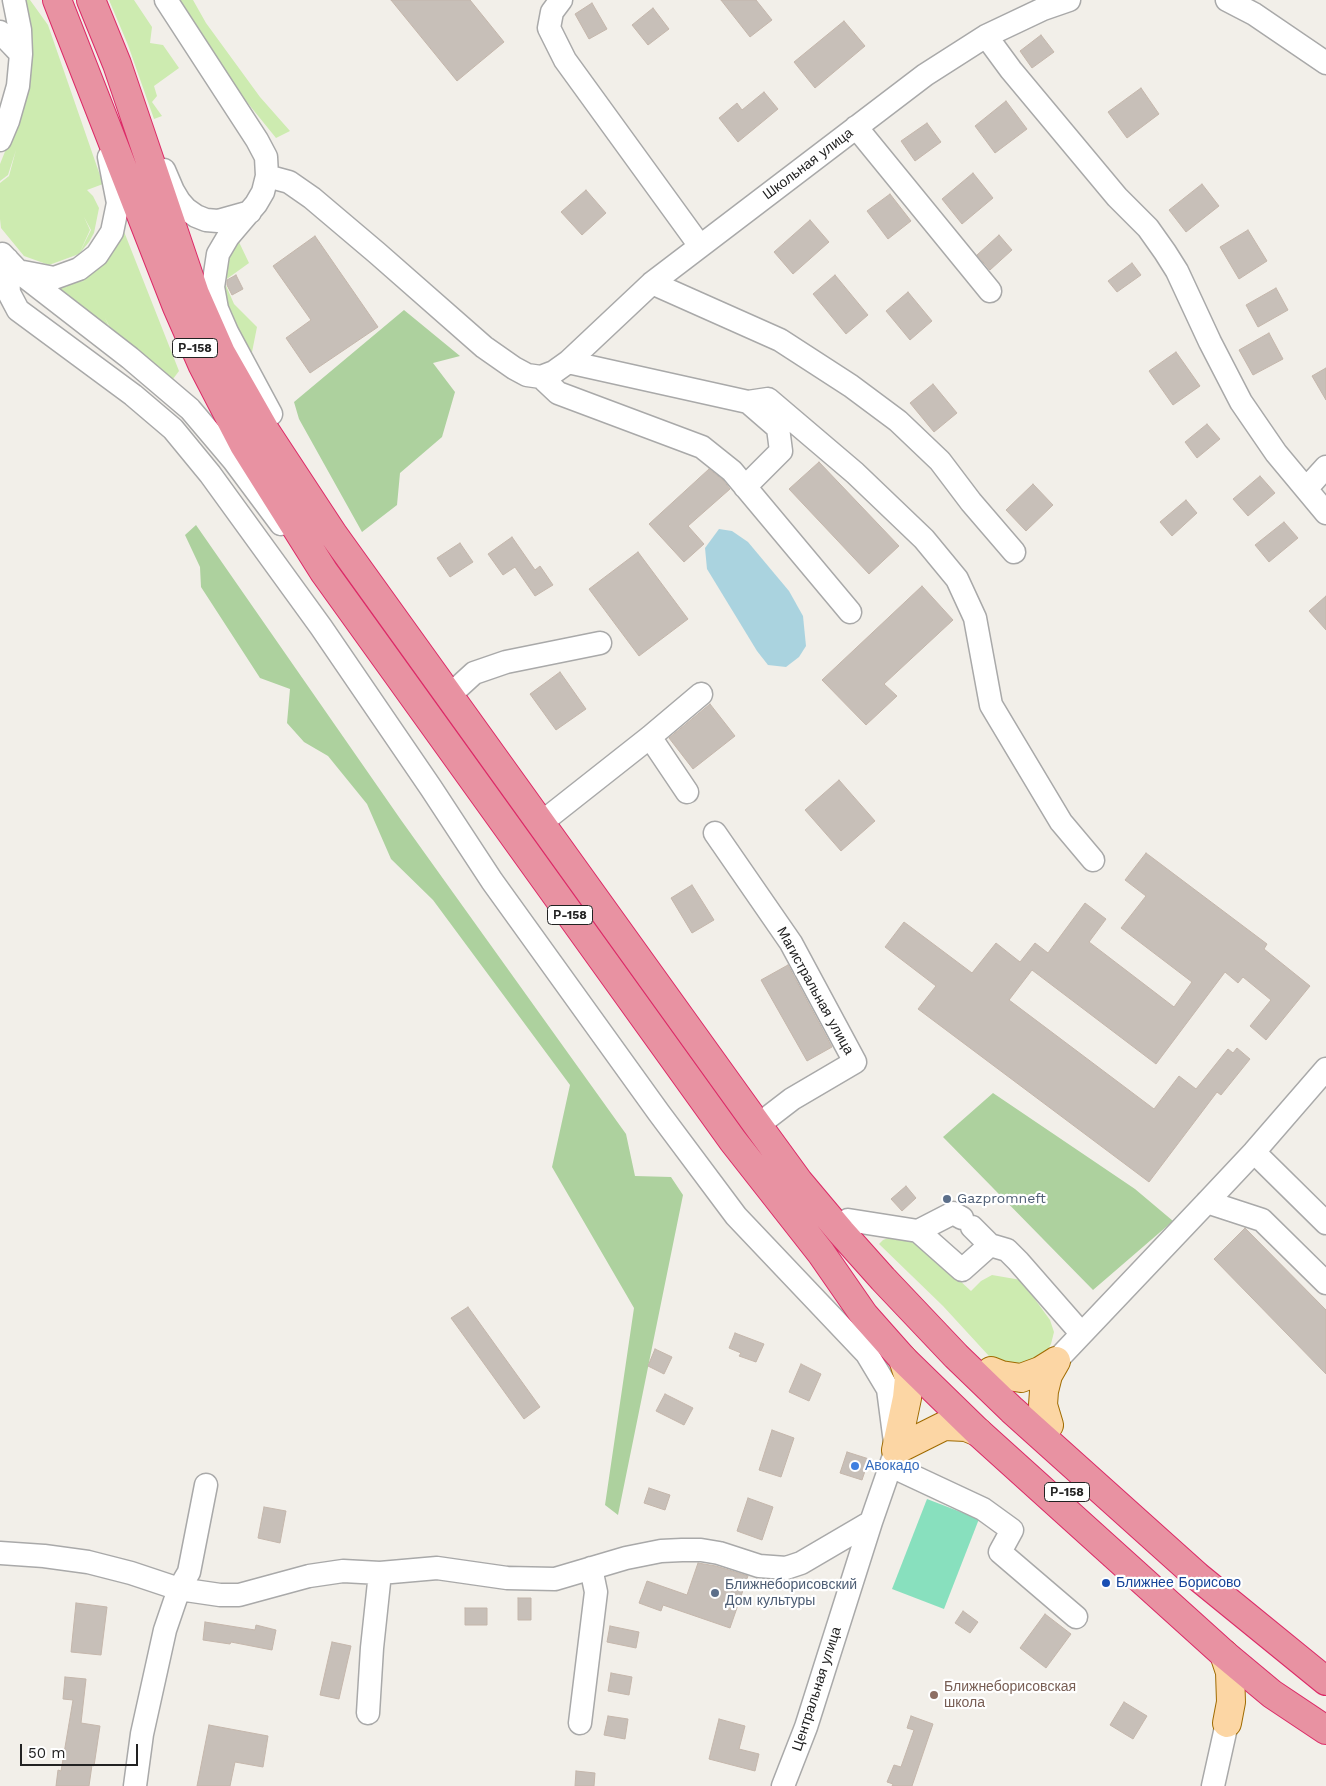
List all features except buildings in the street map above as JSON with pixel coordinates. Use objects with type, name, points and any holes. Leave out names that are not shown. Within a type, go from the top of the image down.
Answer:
[{"type":"highway","name":"Р-158","points":[[57,0],[177,307],[202,364],[244,445],[324,572],[733,1141],[821,1253],[920,1355],[1210,1624],[1258,1666],[1326,1717]]},
{"type":"highway","name":"Р-158","points":[[91,0],[117,64],[195,294],[221,352],[266,432],[333,534],[800,1182],[840,1232],[882,1279],[1012,1410],[1197,1576],[1326,1681]]},
{"type":"highway","points":[[695,1037],[746,1094],[881,1260],[922,1304],[1024,1404],[1237,1600],[1281,1646]]},
{"type":"highway","points":[[821,1253],[864,1315],[903,1360],[978,1432],[1224,1654],[1272,1694],[1326,1730]]},
{"type":"main road","points":[[894,1458],[908,1378],[903,1360]]},
{"type":"main road","points":[[991,1371],[1001,1376],[1021,1378],[1040,1371],[1056,1361]]},
{"type":"main road","points":[[1049,1425],[1043,1405],[1044,1392],[1048,1375],[1056,1361]]},
{"type":"main road","points":[[894,1458],[944,1426],[966,1427],[978,1432]]},
{"type":"main road","points":[[1224,1654],[1230,1672],[1231,1702],[1227,1723]]},
{"type":"main road","points":[[1227,1723],[1236,1707],[1259,1695],[1272,1694]]},
{"type":"street","points":[[0,140],[8,121],[18,86],[21,54],[20,30],[14,0]]},
{"type":"street","points":[[166,0],[257,140],[266,157],[267,176],[263,192],[250,212],[228,237],[218,254],[213,287],[217,310],[333,534]]},
{"type":"street","points":[[561,0],[552,12],[550,28],[564,60],[700,246]]},
{"type":"street","name":"Школьная улица","points":[[540,377],[554,372],[568,362],[652,282],[925,75],[986,36],[1069,0]]},
{"type":"street","points":[[1227,0],[1254,14],[1326,63]]},
{"type":"street","points":[[0,32],[21,54]]},
{"type":"street","points":[[986,36],[1011,70],[1117,197],[1148,228],[1177,271],[1210,342],[1241,402],[1276,453],[1326,513]]},
{"type":"street","points":[[117,64],[173,191],[186,209],[206,220],[218,221],[250,212]]},
{"type":"street","points":[[9,261],[54,278],[79,269],[97,254],[112,232],[118,203],[98,107]]},
{"type":"street","points":[[856,128],[990,290]]},
{"type":"street","points":[[267,176],[289,182],[312,198],[484,347],[514,368],[526,375],[540,377],[558,393],[702,447],[732,471],[850,612]]},
{"type":"street","points":[[9,261],[130,358],[190,409],[234,461],[275,518],[324,572]]},
{"type":"street","points":[[9,261],[10,293],[18,310],[133,396],[173,429],[210,474],[321,627],[492,881],[665,1121],[736,1216],[867,1354],[888,1389],[894,1458],[983,1508],[1012,1530],[1000,1552],[1076,1618]]},
{"type":"street","points":[[652,282],[780,340],[851,386],[890,415],[940,461],[971,502],[1014,552]]},
{"type":"street","points":[[568,362],[748,402],[768,399],[855,473],[924,539],[957,579],[975,618],[991,706],[1061,822],[1093,860]]},
{"type":"street","points":[[745,487],[781,451],[778,428],[748,402]]},
{"type":"street","points":[[1306,489],[1326,467]]},
{"type":"street","points":[[450,695],[474,673],[506,662],[600,643]]},
{"type":"street","points":[[541,823],[701,694]]},
{"type":"street","points":[[650,737],[687,792]]},
{"type":"street","name":"Магистральная улица","points":[[715,833],[791,943],[855,1062],[792,1099],[766,1119]]},
{"type":"street","points":[[1056,1361],[1208,1202],[1326,1069]]},
{"type":"street","points":[[1254,1152],[1326,1224]]},
{"type":"street","points":[[1208,1202],[1262,1220],[1326,1283]]},
{"type":"street","points":[[918,1231],[954,1213],[967,1222],[990,1245],[1007,1250],[1081,1333]]},
{"type":"street","points":[[848,1220],[918,1231],[962,1270],[990,1245]]},
{"type":"street","name":"Центральная улица","points":[[783,1786],[806,1727],[871,1522],[894,1458]]},
{"type":"street","points":[[134,1786],[142,1734],[166,1630],[180,1590],[189,1572],[206,1485]]},
{"type":"street","points":[[0,1553],[88,1562],[131,1573],[180,1590],[220,1595],[240,1595],[309,1576],[343,1571],[380,1573],[437,1568],[507,1578],[555,1579],[635,1556],[660,1551],[701,1550],[719,1553],[758,1566],[786,1568],[801,1563],[871,1522]]},
{"type":"street","points":[[580,1723],[596,1592],[591,1568]]},
{"type":"street","points":[[368,1713],[372,1648],[380,1573]]},
{"type":"street","points":[[1213,1786],[1227,1723]]},
{"type":"green space","points":[[20,0],[30,0],[48,25],[103,184],[87,190],[93,196],[99,208],[94,233],[89,242],[79,254],[49,265],[24,256],[1,228],[0,219],[0,183],[9,176],[16,150],[8,175],[0,181],[0,164],[16,124],[18,127]],"holes":[[[84,217],[91,230],[79,254],[90,230]]]},
{"type":"green space","points":[[109,0],[134,0],[152,27],[150,43],[163,45],[179,68],[154,86],[157,96],[152,102],[162,116],[154,119],[128,45]]},
{"type":"green space","points":[[176,0],[193,0],[206,23],[260,97],[290,131],[276,138],[229,80]]},
{"type":"green space","points":[[121,224],[179,371],[173,379],[165,376],[116,339],[105,318],[116,342],[58,299],[57,287],[66,283],[67,288],[67,283],[86,281],[67,282]]},
{"type":"green space","points":[[238,240],[249,263],[224,281],[234,304],[257,327],[250,362],[223,293],[222,278],[232,245]]},
{"type":"green space","points":[[404,310],[460,356],[433,363],[455,392],[442,437],[400,473],[397,505],[362,532],[299,419],[294,402]]},
{"type":"green space","points":[[196,525],[401,820],[626,1134],[635,1176],[671,1177],[683,1195],[618,1515],[605,1505],[634,1308],[552,1167],[570,1085],[433,900],[391,859],[367,804],[328,756],[304,742],[287,723],[290,689],[260,678],[201,587],[200,567],[185,535]]},
{"type":"green space","points":[[993,1093],[1135,1189],[1173,1221],[1093,1290],[943,1137]]},
{"type":"green space","points":[[891,1237],[920,1244],[971,1291],[981,1281],[992,1275],[1021,1280],[1050,1320],[1054,1332],[1051,1344],[1039,1365],[1000,1368],[943,1306],[879,1244]]},
{"type":"green space","points":[[927,1499],[979,1519],[944,1609],[892,1589]]},
{"type":"water","points":[[719,529],[732,531],[748,542],[789,591],[803,616],[806,646],[799,657],[786,667],[768,665],[757,651],[707,569],[705,548]]},
{"type":"place","name":"Gazpromneft","points":[[947,1199]]},
{"type":"place","name":"Авокадо","points":[[855,1466]]},
{"type":"place","name":"Ближнее Борисово","points":[[1106,1583]]},
{"type":"place","name":"Ближнеборисовский Дом культуры","points":[[715,1593]]},
{"type":"place","name":"Ближнеборисовская школа","points":[[934,1695]]}]
